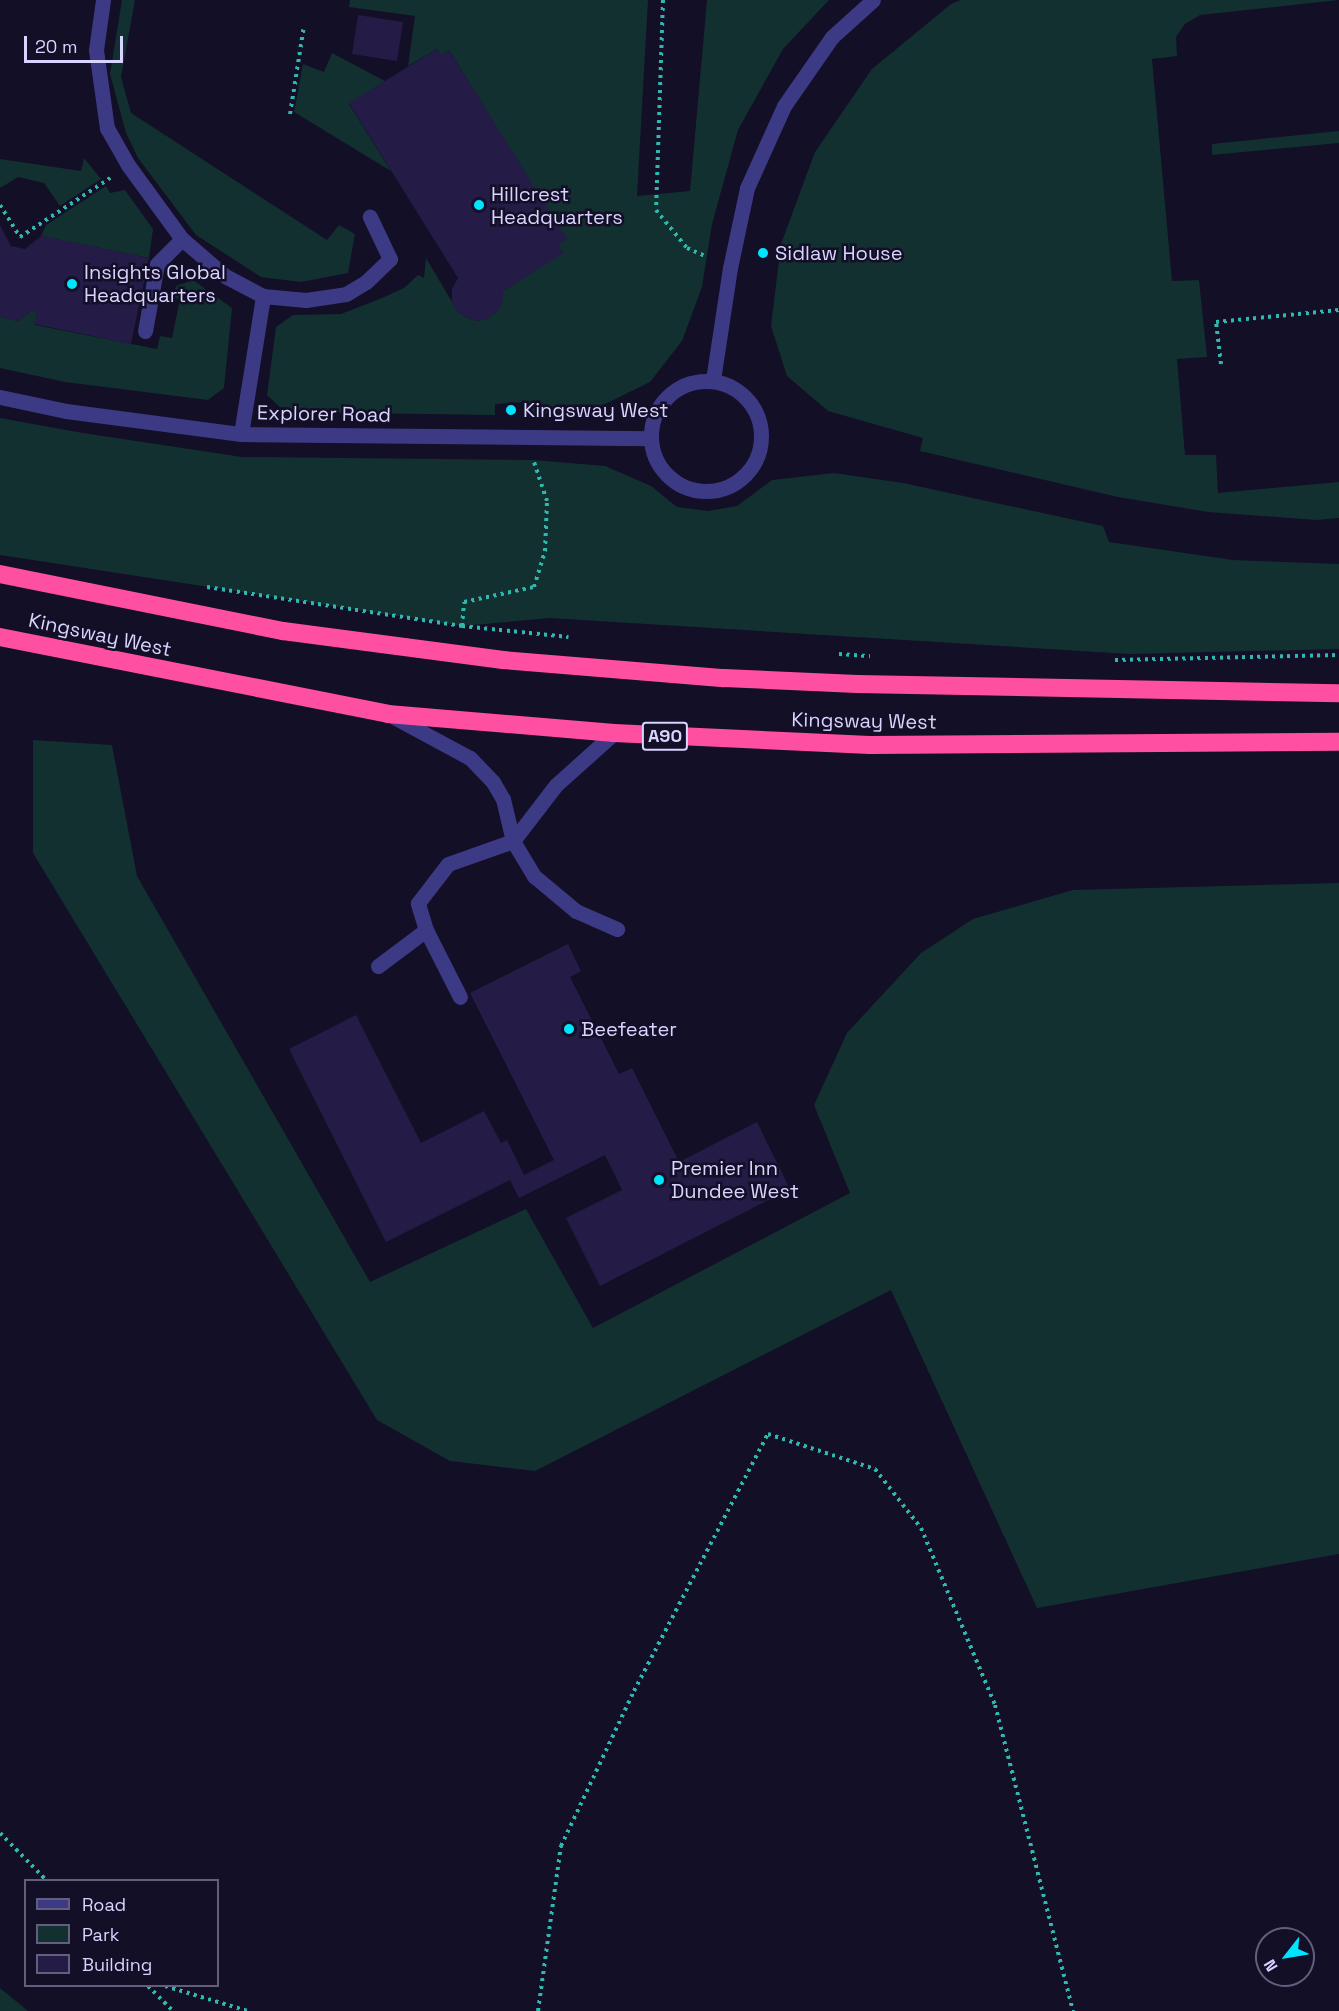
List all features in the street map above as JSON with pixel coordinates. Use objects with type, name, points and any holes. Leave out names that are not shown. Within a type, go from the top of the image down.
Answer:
[{"type":"highway","name":"Kingsway West","points":[[0,574],[283,631],[503,660],[724,678],[856,684],[1339,693]]},
{"type":"highway","name":"Kingsway West","points":[[0,637],[388,714],[614,733],[870,746],[1339,742]]},
{"type":"street","points":[[103,0],[96,50],[107,128],[128,165],[182,238],[225,276],[263,296],[306,300],[346,294],[366,282],[390,259],[370,217]]},
{"type":"street","points":[[713,380],[730,267],[747,188],[784,106],[832,38],[873,0]]},
{"type":"street","points":[[145,331],[157,264],[182,238]]},
{"type":"street","points":[[242,434],[263,296]]},
{"type":"street","points":[[713,380],[734,387],[751,402],[761,423],[762,446],[753,467],[736,483],[714,492],[691,490],[670,479],[656,460],[650,438],[655,414],[668,395],[689,383],[713,380]]},
{"type":"street","name":"Explorer Road","points":[[0,398],[66,411],[242,434],[650,438]]},
{"type":"street","points":[[388,714],[470,758],[493,782],[503,799],[513,841],[534,876],[576,911],[617,929]]},
{"type":"street","points":[[460,997],[426,930],[418,903],[447,864],[513,841],[556,784],[614,733]]},
{"type":"street","points":[[378,966],[426,930]]},
{"type":"path","points":[[663,0],[656,210],[687,248],[730,267]]},
{"type":"path","points":[[290,114],[304,26]]},
{"type":"path","points":[[0,205],[20,237],[128,165]]},
{"type":"path","points":[[1221,364],[1216,322],[1339,310]]},
{"type":"path","points":[[462,626],[464,602],[534,587],[545,550],[547,501],[533,460]]},
{"type":"path","points":[[201,586],[462,626],[576,637]]},
{"type":"path","points":[[833,654],[881,656]]},
{"type":"path","points":[[1106,661],[1339,655]]},
{"type":"path","points":[[538,2011],[561,1846],[634,1691],[768,1434],[875,1469],[921,1528],[995,1705],[1073,2011]]},
{"type":"path","points":[[0,1833],[44,1879]]},
{"type":"path","points":[[149,1987],[173,2011]]},
{"type":"path","points":[[168,1987],[248,2011]]},
{"type":"green space","points":[[122,0],[135,0],[121,77],[131,113],[327,240],[339,225],[355,234],[348,273],[301,282],[261,277],[196,235],[138,158],[126,133],[110,74]]},
{"type":"green space","points":[[350,0],[648,0],[637,196],[690,191],[707,0],[829,0],[783,49],[738,130],[712,224],[702,287],[682,341],[650,382],[599,407],[526,416],[525,402],[495,404],[495,415],[285,412],[267,395],[276,327],[293,315],[341,314],[382,298],[404,288],[418,275],[424,278],[426,258],[458,312],[478,321],[489,318],[498,311],[503,300],[503,291],[563,253],[558,245],[566,239],[449,50],[441,55],[437,49],[408,66],[415,16],[349,7]]},
{"type":"green space","points":[[961,0],[1339,0],[1200,15],[1185,24],[1176,37],[1177,56],[1152,59],[1172,281],[1199,280],[1207,357],[1177,359],[1185,455],[1216,455],[1218,493],[1339,482],[1339,518],[1317,520],[1208,512],[1118,497],[920,451],[923,438],[828,411],[787,376],[771,326],[781,244],[815,152],[872,69],[951,4]]},
{"type":"green space","points":[[332,53],[385,81],[349,104],[391,171],[294,112],[303,64],[324,72]]},
{"type":"green space","points":[[1339,131],[1339,143],[1212,155],[1212,144]]},
{"type":"green space","points":[[84,158],[101,179],[60,206],[44,183],[18,177],[0,188],[0,159],[81,171]]},
{"type":"green space","points":[[106,186],[110,193],[125,190],[153,229],[149,258],[41,236],[46,225]]},
{"type":"green space","points":[[193,280],[232,308],[224,388],[208,400],[65,382],[0,368],[0,317],[18,321],[33,310],[37,311],[35,325],[157,349],[160,336],[172,338],[180,299],[172,298],[176,286]]},
{"type":"green space","points":[[0,418],[242,457],[533,460],[605,466],[651,486],[677,507],[708,511],[737,506],[772,480],[834,473],[903,483],[1103,526],[1109,542],[1233,560],[1339,564],[1339,649],[1129,654],[550,618],[462,626],[0,555]]},
{"type":"green space","points":[[33,740],[112,745],[137,876],[370,1282],[526,1209],[593,1328],[850,1193],[814,1105],[847,1033],[921,953],[973,919],[1073,890],[1339,883],[1339,1554],[1037,1608],[891,1290],[535,1471],[450,1461],[377,1420],[33,853]]},
{"type":"green space","points":[[0,1988],[28,2011],[0,2011]]},
{"type":"building","points":[[358,15],[403,22],[397,61],[352,54]]},
{"type":"building","name":"Hillcrest Headquarters","points":[[437,49],[441,55],[449,50],[567,239],[558,245],[564,253],[503,291],[503,300],[498,311],[489,318],[478,321],[458,312],[452,302],[452,289],[458,278],[349,103]]},
{"type":"building","name":"Insights Global Headquarters","points":[[0,225],[11,246],[25,249],[41,236],[149,258],[131,344],[34,324],[37,311],[33,310],[18,321],[0,317]]},
{"type":"building","points":[[568,944],[581,971],[570,977],[619,1074],[632,1068],[679,1162],[757,1122],[790,1189],[600,1286],[566,1218],[622,1190],[605,1155],[519,1198],[510,1180],[386,1242],[289,1049],[356,1015],[421,1143],[484,1111],[501,1143],[507,1140],[524,1175],[554,1160],[470,993]]},
{"type":"place","name":"Hillcrest Headquarters","points":[[479,205]]},
{"type":"place","name":"Sidlaw House","points":[[763,253]]},
{"type":"place","name":"Insights Global Headquarters","points":[[72,284]]},
{"type":"place","name":"Kingsway West","points":[[511,410]]},
{"type":"place","name":"Beefeater","points":[[569,1029]]},
{"type":"place","name":"Premier Inn Dundee West","points":[[659,1180]]}]
